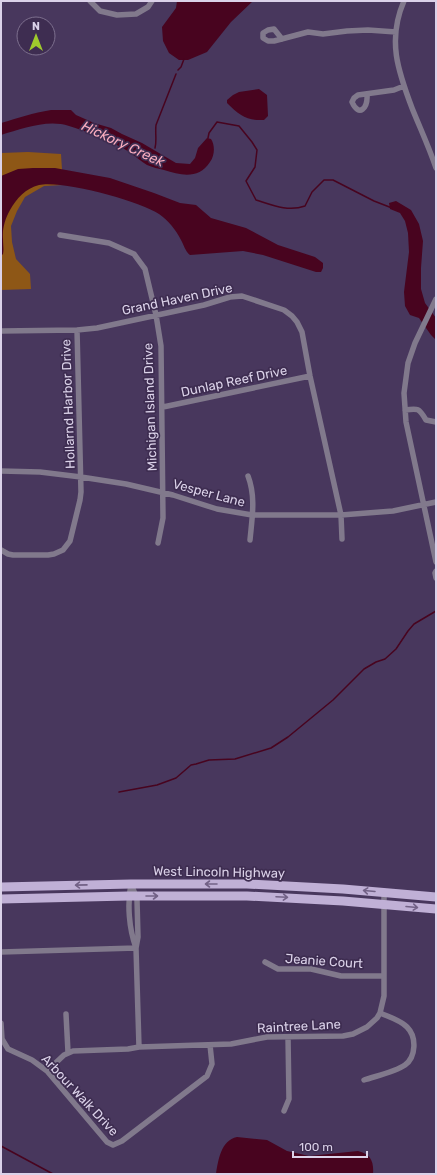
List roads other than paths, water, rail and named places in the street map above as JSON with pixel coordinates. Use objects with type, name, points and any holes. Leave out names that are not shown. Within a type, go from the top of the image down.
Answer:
[{"type":"main road","name":"West Lincoln Highway","points":[[1,887],[131,884],[247,884],[343,889],[436,897]]},
{"type":"main road","name":"West Lincoln Highway","points":[[1,899],[132,896],[254,896],[384,904],[436,909]]},
{"type":"street","points":[[90,1],[100,11],[117,15],[136,14],[148,7],[152,1]]},
{"type":"street","points":[[404,1],[399,11],[396,32],[395,52],[397,63],[404,86],[436,168]]},
{"type":"street","points":[[282,39],[308,32],[323,34],[368,30],[396,32]]},
{"type":"street","points":[[367,94],[394,90],[404,86]]},
{"type":"street","name":"Michigan Island Drive","points":[[60,235],[109,243],[134,254],[144,269],[161,346],[164,518],[158,543]]},
{"type":"street","name":"Grand Haven Drive","points":[[1,331],[77,330],[97,328],[156,318],[230,297],[242,296],[284,310],[294,319],[302,332],[310,376],[341,515],[342,539]]},
{"type":"street","points":[[436,299],[418,335],[408,363],[404,393],[406,422],[436,562]]},
{"type":"street","name":"Hollarnd Harbor Drive","points":[[1,550],[13,555],[54,554],[63,550],[70,541],[80,500],[81,477],[77,330]]},
{"type":"street","name":"Dunlap Reef Drive","points":[[163,407],[310,376]]},
{"type":"street","points":[[405,410],[416,408],[421,411],[426,420],[436,422]]},
{"type":"street","name":"Vesper Lane","points":[[1,470],[40,472],[126,484],[164,493],[217,509],[252,515],[341,515],[393,511],[436,502]]},
{"type":"street","points":[[248,476],[252,486],[253,496],[250,540]]},
{"type":"street","points":[[436,571],[436,578]]},
{"type":"street","points":[[131,884],[132,937],[136,948],[139,1047]]},
{"type":"street","points":[[364,1080],[401,1068],[406,1064],[414,1052],[414,1044],[409,1028],[397,1020],[380,1013],[384,996],[384,893]]},
{"type":"street","points":[[1,952],[136,948]]},
{"type":"street","name":"Jeanie Court","points":[[265,962],[278,969],[311,969],[341,976],[384,976]]},
{"type":"street","name":"Raintree Lane","points":[[68,1052],[78,1050],[128,1049],[139,1047],[236,1044],[262,1038],[343,1036],[353,1034],[367,1027],[377,1018],[380,1013]]},
{"type":"street","points":[[47,1071],[68,1052],[66,1014]]},
{"type":"street","name":"Arbour Walk Drive","points":[[1,1023],[2,1039],[8,1049],[32,1060],[47,1071],[107,1142],[113,1146],[122,1141],[207,1076],[212,1064],[210,1045]]},
{"type":"street","points":[[284,1112],[289,1099],[288,1037]]},
{"type":"water","points":[[177,1],[253,1],[231,22],[207,52],[188,60],[179,60],[169,53],[163,41],[162,27],[176,8]]},
{"type":"water","points":[[259,89],[267,95],[268,116],[264,120],[248,118],[235,111],[227,103],[227,100],[239,92]]},
{"type":"water","points":[[51,110],[71,110],[76,115],[94,123],[111,128],[142,143],[176,163],[190,164],[195,158],[198,148],[207,138],[211,139],[213,144],[213,156],[206,167],[201,171],[195,174],[184,175],[147,165],[118,146],[80,130],[61,124],[43,124],[1,135],[1,123]]},
{"type":"water","points":[[55,168],[110,178],[180,203],[196,205],[211,218],[246,228],[278,245],[315,257],[323,263],[323,268],[321,272],[316,272],[263,255],[243,251],[190,255],[172,226],[159,214],[135,203],[119,198],[82,189],[50,184],[34,186],[22,194],[12,206],[4,224],[3,254],[1,256],[1,176],[18,169]]},
{"type":"water","points":[[396,201],[411,210],[419,224],[423,241],[421,289],[425,303],[436,318],[436,340],[419,318],[410,315],[405,306],[404,292],[409,252],[408,233],[405,221],[400,213],[390,209],[389,203]]},
{"type":"water","points":[[237,1137],[267,1140],[287,1151],[309,1156],[358,1151],[362,1152],[371,1159],[373,1174],[216,1174],[221,1152],[227,1142]]},
{"type":"waterway","points":[[178,70],[184,59]]},
{"type":"waterway","points":[[155,148],[156,125],[176,74]]},
{"type":"waterway","name":"Hickory Creek","points":[[208,138],[209,133],[217,122],[239,126],[252,142],[257,150],[255,167],[246,181],[256,200],[274,206],[299,208],[305,206],[312,192],[324,180],[333,180],[374,201],[392,208]]},
{"type":"waterway","points":[[119,792],[157,785],[176,778],[191,765],[209,760],[235,759],[271,748],[288,737],[333,700],[364,669],[385,659],[396,649],[414,624],[436,611]]},
{"type":"waterway","points":[[1,1146],[53,1174]]}]
